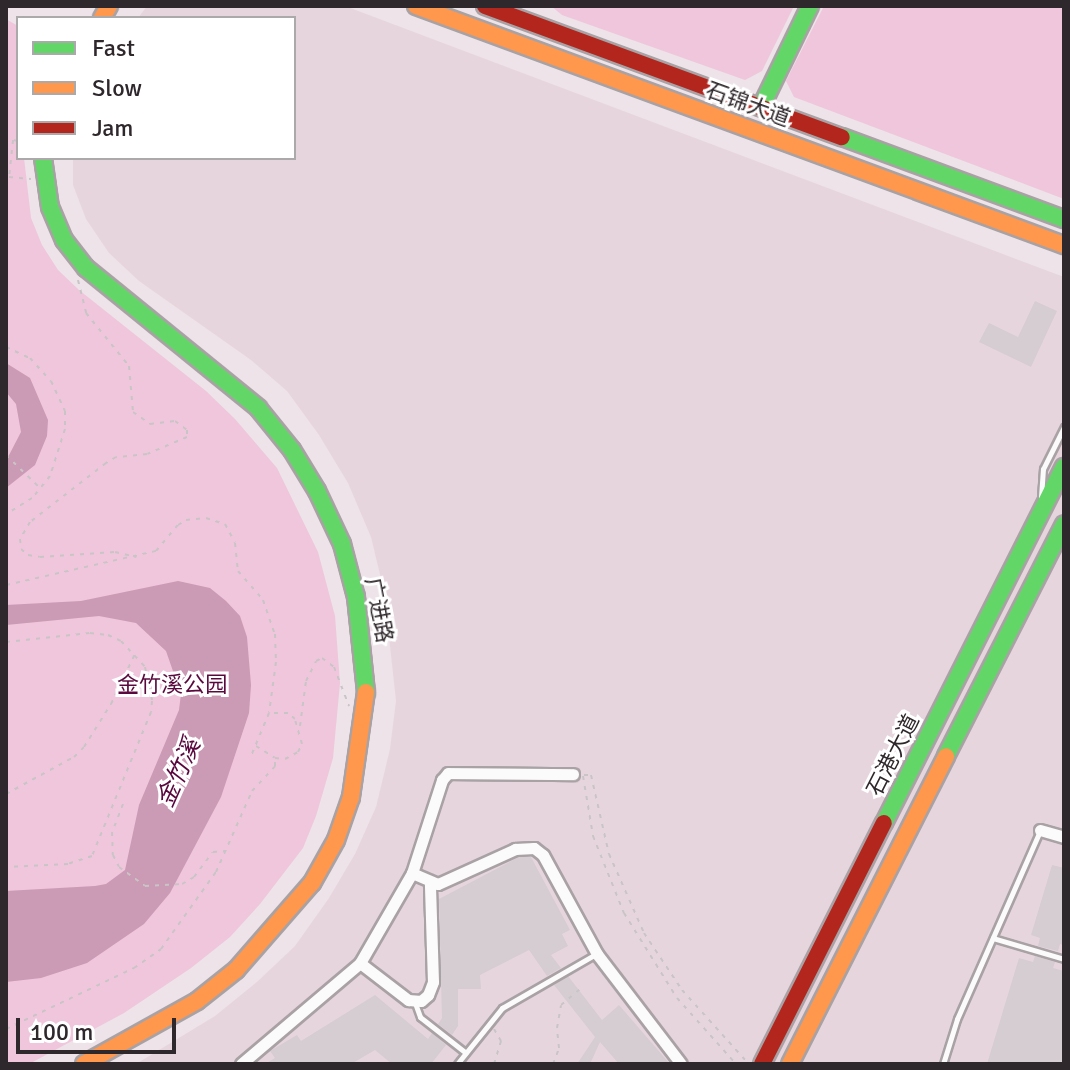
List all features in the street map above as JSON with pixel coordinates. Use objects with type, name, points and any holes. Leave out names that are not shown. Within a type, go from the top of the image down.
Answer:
[{"type":"main road","name":"石锦大道","points":[[416,6],[1064,245]]},
{"type":"main road","name":"石锦大道","points":[[485,6],[1058,217]]},
{"type":"main road","points":[[761,107],[810,6]]},
{"type":"main road","name":"广进路","points":[[43,160],[50,207],[64,240],[86,268],[258,408],[309,477],[342,544],[356,597],[366,669],[367,707],[351,797],[336,840],[312,883],[254,951],[207,993],[84,1064]]},
{"type":"main road","points":[[1044,237],[1056,229],[1058,217]]},
{"type":"main road","name":"石港大道","points":[[762,1064],[1064,467]]},
{"type":"main road","points":[[790,1064],[1064,524]]},
{"type":"street","points":[[243,1064],[360,963],[412,873],[442,780],[448,773],[573,774]]},
{"type":"street","points":[[1040,830],[1064,837]]},
{"type":"street","points":[[412,873],[430,884],[449,882],[515,849],[534,848],[543,855],[597,954],[681,1064]]},
{"type":"street","points":[[360,963],[415,1002],[428,995],[433,982],[430,884]]},
{"type":"lane","points":[[1041,512],[1043,469],[1064,427]]},
{"type":"lane","points":[[943,1064],[957,1019],[1040,830]]},
{"type":"lane","points":[[993,938],[1064,959]]},
{"type":"lane","points":[[457,1064],[514,999],[597,954]]},
{"type":"lane","points":[[415,1002],[420,1017],[466,1053]]},
{"type":"path","points":[[16,141],[13,140],[9,177],[31,179]]},
{"type":"path","points":[[6,159],[11,159]]},
{"type":"path","points":[[78,280],[86,313],[129,366],[133,412],[150,424],[175,421],[183,424],[187,437],[147,454],[116,457],[106,463],[30,522],[20,539],[21,549],[28,555],[40,557],[115,552],[136,557]]},
{"type":"path","points":[[6,347],[30,358],[42,368],[65,411],[63,444],[41,488],[6,514]]},
{"type":"path","points":[[6,414],[6,432]]},
{"type":"path","points":[[6,455],[41,488]]},
{"type":"path","points":[[6,585],[156,551],[186,520],[206,518],[225,524],[235,543],[238,571],[263,600],[275,634],[276,662],[269,713],[251,756]]},
{"type":"path","points":[[6,642],[90,633],[108,635],[136,653],[150,683],[151,712],[92,856],[83,861],[6,867]]},
{"type":"path","points":[[6,794],[74,757],[84,747],[111,704],[136,653]]},
{"type":"path","points":[[256,746],[275,758],[285,759],[298,752],[302,744],[300,726],[306,681],[316,661],[322,658],[334,667],[349,706]]},
{"type":"path","points":[[269,713],[288,713],[300,726]]},
{"type":"path","points":[[6,1029],[148,961],[195,906],[226,851],[252,791],[275,766],[275,758]]},
{"type":"path","points":[[736,1064],[697,1022],[657,971],[611,886],[593,836],[583,775],[591,775],[601,828],[630,905],[664,963],[702,1014],[749,1064]]},
{"type":"path","points":[[123,804],[110,843],[119,867],[145,886],[182,884],[194,877],[213,852],[226,851]]},
{"type":"path","points":[[109,818],[116,821]]},
{"type":"path","points":[[553,1064],[559,1048],[557,1028],[561,1005],[584,986]]},
{"type":"path","points":[[490,1023],[501,1041],[494,1064]]},
{"type":"shaded area","points":[[147,6],[345,6],[1064,277],[1064,1064],[136,1064],[215,1016],[295,946],[355,854],[376,807],[390,749],[396,701],[384,591],[371,537],[348,483],[319,435],[287,391],[251,360],[139,281],[109,253],[86,219],[73,185],[73,160],[296,160],[296,16],[140,16]]},
{"type":"green space","points":[[551,6],[794,6],[762,71],[745,80],[562,15]]},
{"type":"green space","points":[[824,6],[1064,6],[1064,199],[794,97],[786,81]]},
{"type":"green space","name":"金竹溪公园","points":[[6,19],[16,25],[16,160],[24,160],[31,218],[42,245],[58,270],[79,290],[206,391],[277,468],[318,552],[335,616],[340,683],[333,758],[316,816],[303,848],[260,904],[230,937],[191,968],[124,1013],[29,1064],[6,1064]]},
{"type":"water","points":[[6,363],[30,378],[48,420],[47,436],[35,465],[6,488],[6,461],[21,432],[16,404],[6,392]]},
{"type":"water","name":"金竹溪","points":[[178,581],[210,588],[240,616],[247,637],[251,685],[249,713],[221,797],[170,893],[144,924],[87,963],[41,978],[6,982],[6,891],[95,886],[106,884],[125,870],[139,805],[179,710],[181,694],[166,651],[136,623],[99,616],[6,625],[6,605],[81,601]]},
{"type":"building","points":[[1035,301],[1057,311],[1031,367],[979,342],[989,323],[1018,337]]},
{"type":"building","points":[[519,857],[531,857],[570,930],[562,934],[568,946],[551,955],[561,968],[547,976],[529,950],[480,975],[481,989],[458,989],[458,1026],[452,1035],[438,1024],[442,1018],[439,899]]},
{"type":"building","points":[[1052,865],[1064,868],[1064,945],[1060,944],[1058,951],[1038,946],[1040,938],[1031,935]]},
{"type":"building","points":[[1035,956],[1055,962],[1053,968],[1064,971],[1064,1064],[987,1064],[1019,958],[1033,962]]},
{"type":"building","points":[[568,976],[602,1020],[619,1005],[670,1064],[619,1064],[600,1042],[590,1064],[577,1064],[595,1037],[554,985]]},
{"type":"building","points":[[375,995],[428,1039],[432,1033],[446,1045],[431,1064],[392,1064],[375,1050],[351,1064],[265,1064],[275,1058],[270,1051],[297,1035],[301,1041]]},
{"type":"traffic: fast","points":[[761,107],[810,6]]},
{"type":"traffic: fast","points":[[842,137],[1064,219]]},
{"type":"traffic: fast","points":[[43,160],[50,207],[64,240],[86,268],[258,408],[292,450],[317,491],[342,544],[356,597],[366,692]]},
{"type":"traffic: fast","points":[[884,823],[1064,467]]},
{"type":"traffic: fast","points":[[946,756],[1064,524]]},
{"type":"traffic: slow","points":[[103,16],[109,6]]},
{"type":"traffic: slow","points":[[416,6],[1064,245]]},
{"type":"traffic: slow","points":[[84,1064],[197,1001],[236,970],[312,883],[336,840],[351,797],[366,692]]},
{"type":"traffic: slow","points":[[790,1064],[946,756]]},
{"type":"traffic: jam","points":[[485,6],[842,137]]},
{"type":"traffic: jam","points":[[762,1064],[884,823]]}]
